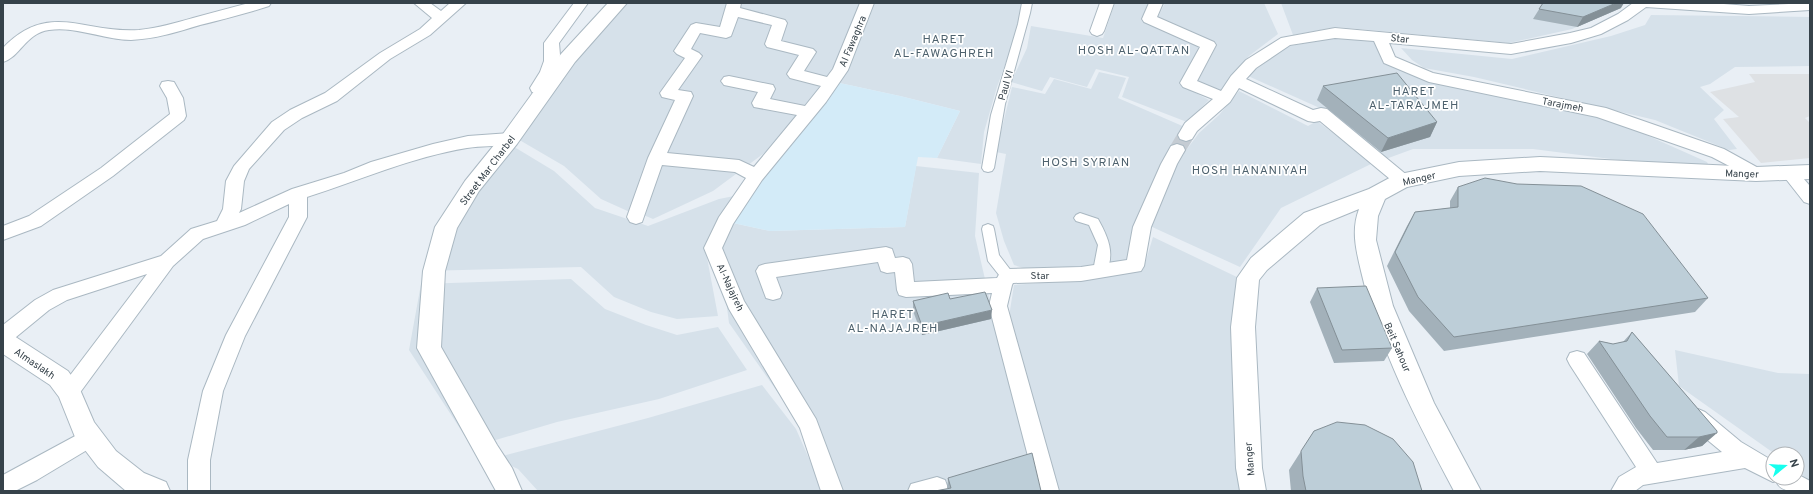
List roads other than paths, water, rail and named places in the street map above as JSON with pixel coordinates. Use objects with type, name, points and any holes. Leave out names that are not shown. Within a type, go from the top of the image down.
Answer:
[{"type":"street","points":[[3,57],[21,37],[44,26],[70,24],[114,35],[148,34],[264,3]]},
{"type":"street","points":[[421,3],[441,18]]},
{"type":"street","points":[[223,226],[232,209],[235,181],[242,166],[278,126],[296,114],[331,97],[385,56],[424,32],[459,3]]},
{"type":"street","points":[[532,109],[531,98],[551,68],[554,50],[551,43],[580,3]]},
{"type":"street","name":"Street Mar Charbel","points":[[509,491],[503,476],[488,453],[429,348],[434,270],[446,227],[472,186],[510,139],[568,58],[618,3]]},
{"type":"street","name":"Al Fawaghra","points":[[820,98],[840,70],[867,3]]},
{"type":"street","name":"Paul VI","points":[[988,168],[990,146],[997,111],[1024,22],[1027,3]]},
{"type":"street","points":[[1097,31],[1107,3]]},
{"type":"street","points":[[1156,3],[1148,19],[1209,44],[1188,83],[1224,98]]},
{"type":"street","name":"Star","points":[[1186,135],[1191,127],[1224,98],[1236,80],[1252,64],[1286,41],[1335,33],[1511,49],[1571,38],[1596,31],[1623,17],[1644,3],[1749,10],[1810,6]]},
{"type":"street","points":[[636,217],[656,158],[686,96],[668,93],[694,56],[682,51],[696,28],[726,33],[733,7],[780,22],[772,44],[808,52],[795,74],[831,83]]},
{"type":"street","name":"Tarajmeh","points":[[1379,36],[1389,60],[1429,77],[1600,112],[1718,153],[1756,174]]},
{"type":"street","points":[[1236,80],[1314,117],[1321,113],[1402,180]]},
{"type":"street","points":[[728,81],[767,89],[760,103],[807,112]]},
{"type":"street","points":[[3,233],[35,221],[107,172],[178,116],[175,98],[168,86]]},
{"type":"street","name":"Al-Najajreh","points":[[820,98],[756,176],[726,222],[713,248],[736,304],[809,425],[832,491]]},
{"type":"street","points":[[69,392],[167,261],[182,246],[198,234],[239,220],[298,193],[350,177],[371,168],[433,150],[468,142],[510,139]]},
{"type":"street","name":"Star","points":[[773,293],[765,271],[886,254],[887,266],[903,264],[906,290],[1081,274],[1135,266],[1142,227],[1169,164],[1177,150]]},
{"type":"street","points":[[656,158],[739,166],[756,176]]},
{"type":"street","name":"Manger","points":[[1253,491],[1249,468],[1244,327],[1248,278],[1259,264],[1312,219],[1376,194],[1402,180],[1459,169],[1540,164],[1756,174],[1800,173]]},
{"type":"street","points":[[1800,173],[1810,198]]},
{"type":"street","points":[[199,491],[199,460],[213,391],[236,335],[298,218],[298,193]]},
{"type":"street","name":"Beit Sahour","points":[[1376,194],[1367,216],[1365,240],[1381,306],[1423,407],[1468,491]]},
{"type":"street","points":[[1080,218],[1093,222],[1102,237],[1106,250],[1100,271]]},
{"type":"street","points":[[988,230],[993,257],[1006,280],[998,306],[1030,458],[1048,491]]},
{"type":"street","points":[[3,336],[31,312],[60,295],[167,261]]},
{"type":"street","name":"Almaslakh","points":[[3,341],[59,378],[69,392],[84,429],[108,459],[140,488]]},
{"type":"street","points":[[1577,359],[1652,473]]},
{"type":"street","points":[[1688,406],[1711,432],[1745,458],[1765,468]]},
{"type":"street","points":[[3,486],[29,473],[90,437]]},
{"type":"street","points":[[1622,491],[1627,484],[1638,476],[1745,458]]},
{"type":"tunnel","points":[[1177,150],[1186,135]]},
{"type":"district","name":"HARET AL-FAWAGHREH","points":[[944,46]]},
{"type":"district","name":"HOSH AL-QATTAN","points":[[1134,50]]},
{"type":"district","name":"HARET AL-TARAJMEH","points":[[1414,98]]},
{"type":"district","name":"HOSH SYRIAN","points":[[1086,162]]},
{"type":"district","name":"HOSH HANANIYAH","points":[[1250,170]]},
{"type":"district","name":"HARET AL-NAJAJREH","points":[[893,321]]}]
